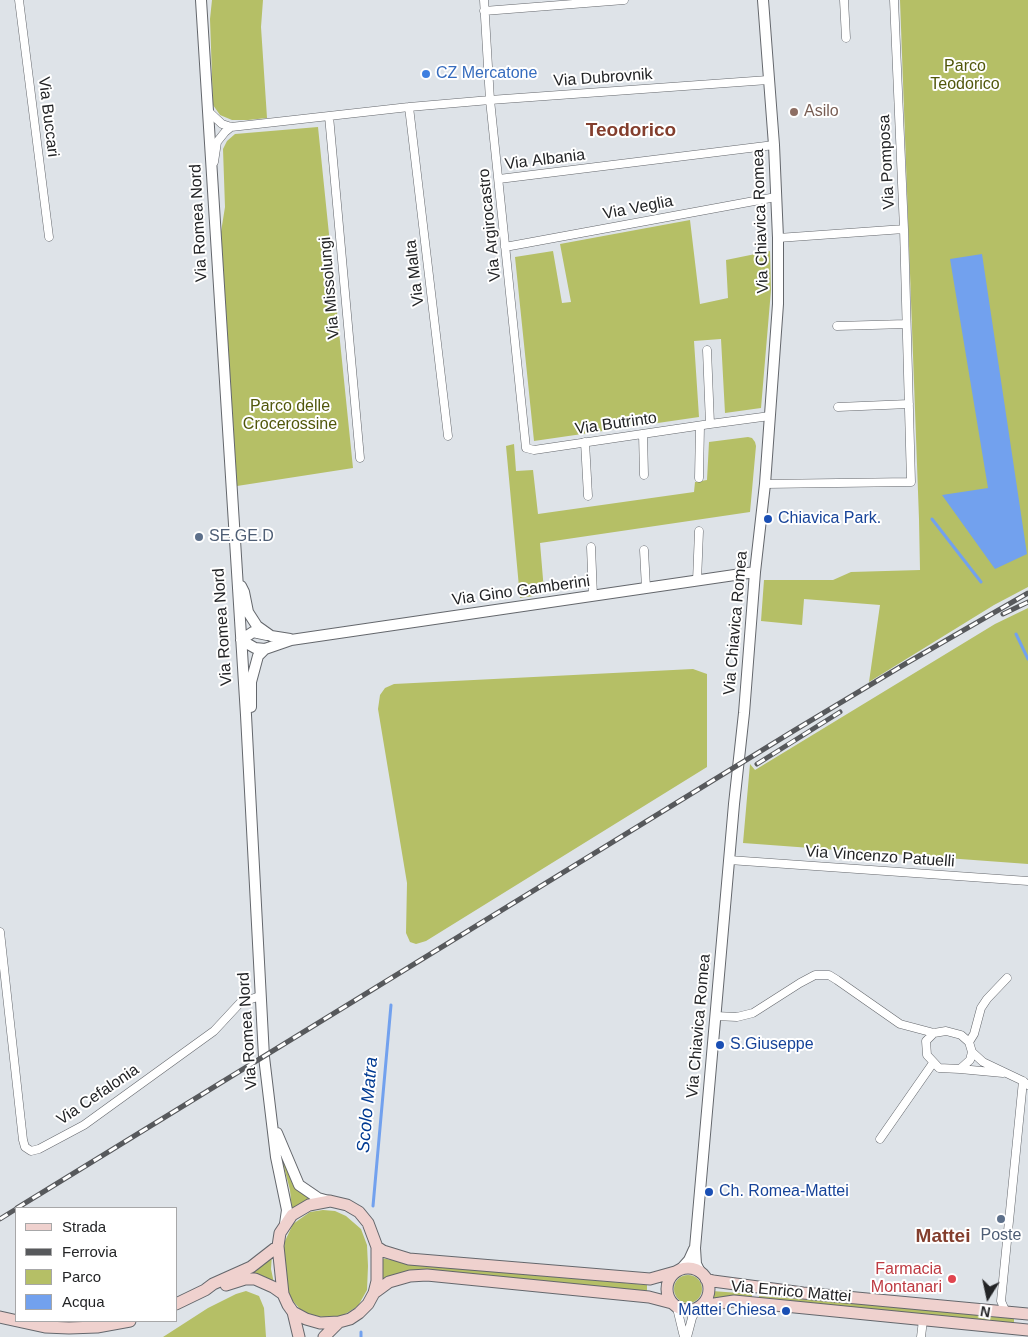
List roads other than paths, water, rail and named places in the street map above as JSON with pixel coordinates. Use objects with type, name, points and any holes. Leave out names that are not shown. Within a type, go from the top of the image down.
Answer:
[{"type":"main road","points":[[293,1312],[306,1319],[320,1323],[339,1322],[350,1319],[359,1313],[368,1304],[374,1293],[377,1247],[368,1223],[359,1212],[347,1205],[330,1201],[309,1205],[292,1215],[280,1233],[278,1246],[283,1294],[293,1312],[299,1337]]},
{"type":"main road","points":[[178,1303],[213,1284],[251,1267],[278,1246]]},
{"type":"main road","points":[[374,1293],[389,1282],[410,1276],[427,1275],[649,1297],[675,1305],[684,1310],[699,1307],[708,1296],[709,1290],[703,1275],[688,1268],[650,1279],[410,1259],[383,1251],[377,1247]]},
{"type":"main road","points":[[675,1305],[667,1292],[666,1286],[678,1270]]},
{"type":"main road","name":"Via Enrico Mattei","points":[[703,1275],[712,1281],[803,1292],[1028,1314]]},
{"type":"main road","points":[[205,1290],[246,1279],[255,1280],[273,1287],[283,1294]]},
{"type":"main road","name":"Via Enrico Mattei","points":[[699,1307],[734,1301],[1028,1330]]},
{"type":"main road","points":[[0,1317],[15,1320]]},
{"type":"main road","points":[[22,1322],[45,1327],[69,1328],[97,1327],[124,1322]]},
{"type":"main road","points":[[324,1337],[339,1322]]},
{"type":"street","name":"Via Buccari","points":[[19,0],[49,237]]},
{"type":"street","name":"Via Romea Nord","points":[[202,0],[240,640],[247,722],[264,1057],[276,1157],[286,1200],[285,1224]]},
{"type":"street","name":"Via Argirocastro","points":[[484,0],[490,100],[526,448]]},
{"type":"street","points":[[484,11],[624,0]]},
{"type":"street","name":"Via Chiavica Romea","points":[[703,1275],[696,1264],[695,1248],[729,860],[744,713],[778,304],[778,238],[774,145],[763,0]]},
{"type":"street","points":[[844,0],[846,38]]},
{"type":"street","name":"Via Pomposa","points":[[764,484],[911,482],[904,229],[894,0]]},
{"type":"street","name":"Via Dubrovnik","points":[[231,127],[409,107],[768,80]]},
{"type":"street","name":"Via Malta","points":[[409,107],[448,436]]},
{"type":"street","points":[[208,110],[222,124],[231,127]]},
{"type":"street","name":"Via Missolungi","points":[[329,116],[360,458]]},
{"type":"street","points":[[212,173],[217,142],[231,127]]},
{"type":"street","name":"Via Albania","points":[[499,179],[774,145]]},
{"type":"street","name":"Via Veglia","points":[[505,248],[776,197]]},
{"type":"street","points":[[778,238],[904,229]]},
{"type":"street","points":[[837,326],[906,324]]},
{"type":"street","points":[[707,350],[710,424]]},
{"type":"street","points":[[838,407],[909,404]]},
{"type":"street","name":"Via Butrinto","points":[[526,448],[534,450],[770,416]]},
{"type":"street","points":[[699,478],[700,426]]},
{"type":"street","points":[[643,434],[644,476]]},
{"type":"street","points":[[585,442],[588,496]]},
{"type":"street","points":[[697,581],[699,531]]},
{"type":"street","points":[[591,547],[593,596]]},
{"type":"street","points":[[644,550],[646,588]]},
{"type":"street","name":"Via Gino Gamberini","points":[[266,649],[291,640],[755,572]]},
{"type":"street","points":[[237,579],[244,592],[248,612],[257,626],[271,636]]},
{"type":"street","name":"Via Gino Gamberini","points":[[240,640],[253,632],[291,640]]},
{"type":"street","points":[[240,640],[255,648],[266,649]]},
{"type":"street","points":[[247,722],[252,708],[252,673],[258,656],[266,649]]},
{"type":"street","name":"Via Vincenzo Patuelli","points":[[729,860],[1028,881]]},
{"type":"street","name":"Via Cefalonia","points":[[0,932],[23,1140],[25,1147],[31,1151],[39,1149],[84,1125],[214,1031],[240,1004],[260,996]]},
{"type":"street","points":[[715,1016],[737,1017],[753,1013],[815,975],[829,976],[900,1024],[934,1033],[946,1031],[961,1035],[969,1042],[972,1052],[970,1060],[960,1069]]},
{"type":"street","points":[[969,1042],[974,1034],[981,1008],[1007,978]]},
{"type":"street","points":[[934,1033],[926,1041],[927,1055],[939,1068],[1005,1073]]},
{"type":"street","points":[[972,1052],[983,1062],[1025,1083],[1000,1301],[992,1310],[985,1310]]},
{"type":"street","points":[[880,1139],[933,1063]]},
{"type":"street","name":"Via Romea Nord","points":[[272,1121],[299,1185],[318,1198],[330,1201]]},
{"type":"street","name":"Via Chiavica Romea","points":[[678,1270],[689,1260],[695,1248]]},
{"type":"street","points":[[1000,1301],[1005,1310],[1010,1313]]},
{"type":"street","points":[[675,1305],[686,1337]]},
{"type":"street","points":[[686,1337],[692,1318],[699,1307]]},
{"type":"street","points":[[921,1337],[923,1320]]},
{"type":"water","points":[[982,254],[1027,554],[995,569],[942,495],[988,488],[950,259]]},
{"type":"waterway","points":[[932,519],[981,582]]},
{"type":"waterway","points":[[1016,634],[1028,659]]},
{"type":"waterway","name":"Scolo Matra","points":[[373,1206],[391,1005]]},
{"type":"waterway","name":"Scolo Matra","points":[[361,1332],[361,1337]]},
{"type":"railway","points":[[19,1207],[795,730],[1028,593]]},
{"type":"railway","points":[[1003,614],[1028,602]]},
{"type":"railway","points":[[757,764],[840,712]]},
{"type":"railway","points":[[0,1219],[15,1210]]},
{"type":"place","name":"CZ Mercatone","points":[[426,74]]},
{"type":"place","name":"Asilo","points":[[794,112]]},
{"type":"place","name":"Chiavica Park.","points":[[768,519]]},
{"type":"place","name":"SE.GE.D","points":[[199,537]]},
{"type":"place","name":"S.Giuseppe","points":[[720,1045]]},
{"type":"place","name":"Ch. Romea-Mattei","points":[[709,1192]]},
{"type":"place","name":"Poste","points":[[1001,1219]]},
{"type":"place","name":"Farmacia Montanari","points":[[952,1279]]},
{"type":"place","name":"Mattei Chiesa","points":[[786,1311]]},
{"type":"district","name":"Teodorico","points":[[631,131]]},
{"type":"district","name":"Mattei","points":[[943,1237]]},
{"type":"park label","name":"Parco Teodorico","points":[[965,76]]},
{"type":"park label","name":"Parco delle Crocerossine","points":[[290,416]]}]
